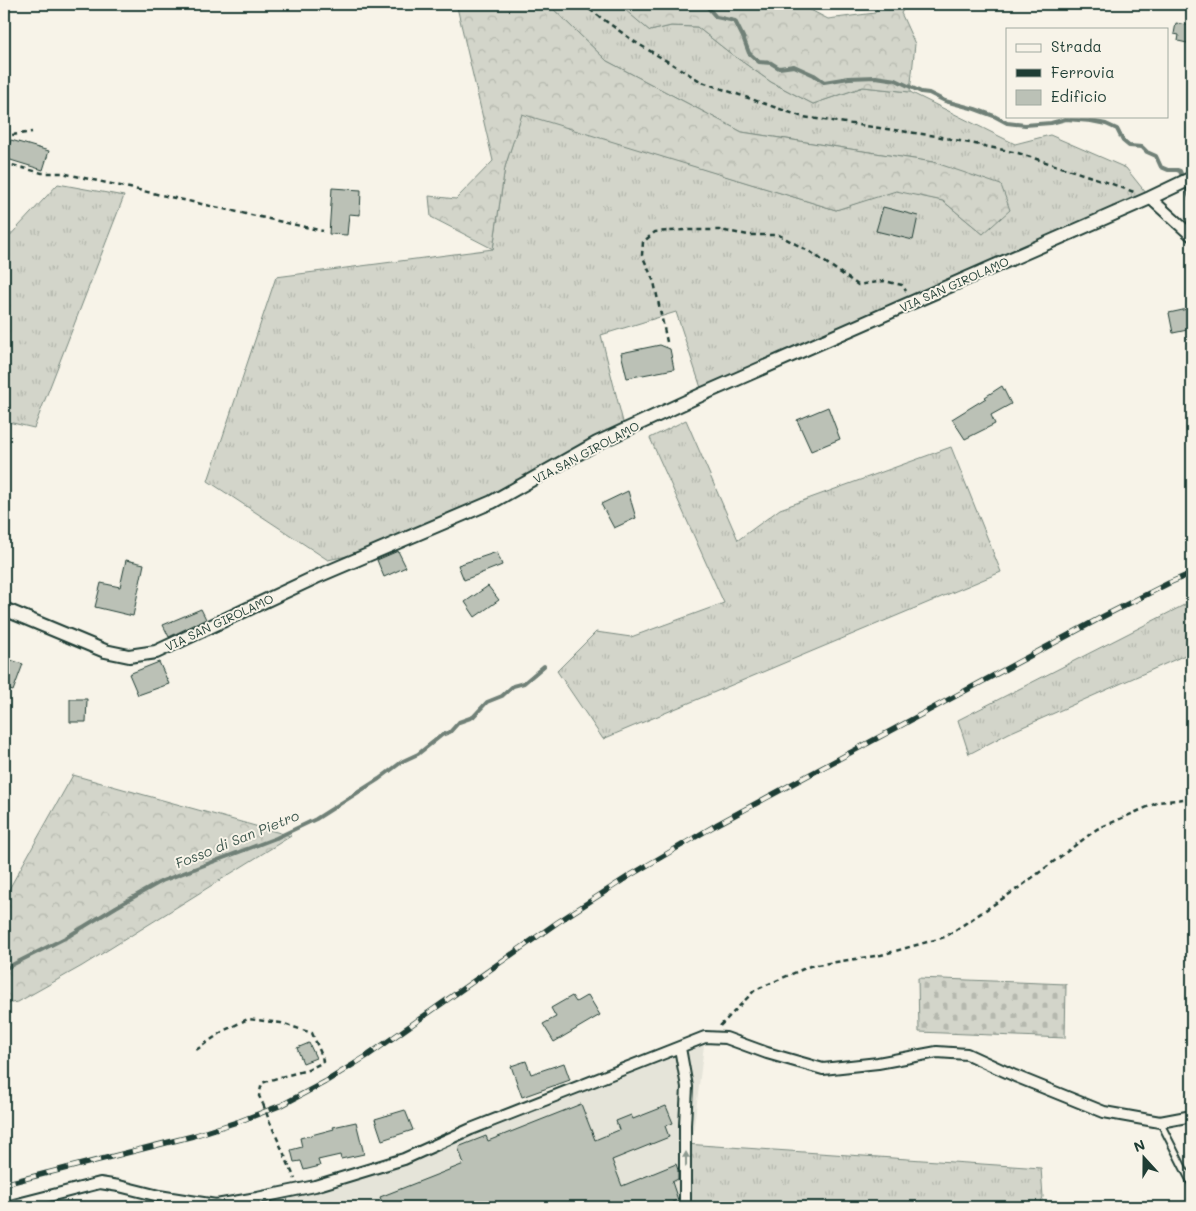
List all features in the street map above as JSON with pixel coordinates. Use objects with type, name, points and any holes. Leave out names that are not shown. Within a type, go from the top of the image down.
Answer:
[{"type":"street","name":"VIA SAN GIROLAMO","points":[[4,609],[105,651],[129,656],[156,652],[316,578],[492,502],[597,443],[703,394],[1192,178]]},
{"type":"street","points":[[1150,198],[1192,236]]},
{"type":"street","points":[[6,1207],[100,1183],[159,1196],[216,1205],[315,1186],[404,1159],[480,1126],[705,1037],[726,1038],[767,1053],[823,1069],[878,1063],[937,1052],[967,1054],[1015,1076],[1104,1112],[1160,1122],[1192,1116]]},
{"type":"street","points":[[680,1048],[686,1087],[685,1207]]},
{"type":"street","points":[[245,1200],[254,1207]]},
{"type":"lane","points":[[1160,1122],[1192,1185]]},
{"type":"path","points":[[582,4],[635,42],[702,82],[804,116],[936,136],[1018,153],[1150,198]]},
{"type":"path","points":[[4,138],[6,136],[32,132]]},
{"type":"path","points":[[4,163],[42,172],[62,173],[323,230]]},
{"type":"path","points":[[667,342],[654,282],[642,255],[643,242],[655,232],[719,230],[749,235],[779,235],[812,253],[858,285],[884,282],[902,285],[912,302]]},
{"type":"path","points":[[705,1037],[724,1023],[755,990],[810,966],[881,955],[945,937],[1020,887],[1097,829],[1159,802],[1192,798]]},
{"type":"path","points":[[196,1050],[225,1030],[248,1020],[281,1023],[312,1032],[323,1062],[308,1070],[262,1083],[259,1096],[300,1189]]},
{"type":"shaded area","points":[[705,1037],[684,1207],[267,1207],[268,1203],[394,1169],[681,1054]]},
{"type":"green space","points":[[452,4],[548,4],[607,61],[742,132],[933,162],[1001,185],[1010,210],[983,234],[943,201],[896,191],[836,210],[522,114],[505,167],[493,249],[431,217],[429,196],[456,199],[493,161],[457,7]]},
{"type":"green space","points":[[548,4],[619,4],[650,31],[671,26],[697,27],[771,82],[813,104],[863,87],[910,92],[1015,144],[1050,135],[1126,168],[1150,198],[703,394],[676,312],[601,335],[625,430],[492,502],[384,548],[328,560],[208,481],[276,277],[493,249],[505,167],[522,113],[836,210],[896,190],[943,201],[983,234],[933,162],[742,132],[607,61]]},
{"type":"green space","points":[[618,4],[799,4],[828,19],[875,13],[879,4],[907,4],[901,13],[915,44],[910,92],[863,87],[813,104],[771,82],[697,27],[671,26],[650,31]]},
{"type":"green space","points":[[58,184],[124,196],[34,428],[4,421],[4,242]]},
{"type":"green space","points":[[686,420],[738,540],[780,509],[951,447],[1001,572],[603,739],[557,671],[596,632],[631,637],[724,603],[650,438]]},
{"type":"green space","points":[[1192,601],[1192,652],[1009,733],[969,754],[958,720]]},
{"type":"green space","points":[[73,775],[291,836],[82,966],[18,1002],[4,1004],[4,898]]},
{"type":"green space","points":[[918,978],[1066,984],[1065,1038],[919,1032]]},
{"type":"green space","points":[[685,1144],[1041,1168],[1043,1197],[1039,1207],[685,1207]]},
{"type":"building","points":[[1176,23],[1192,26],[1192,44],[1178,41],[1179,35],[1174,34]]},
{"type":"building","points":[[11,140],[49,151],[43,170],[4,158],[5,148],[8,148]]},
{"type":"building","points":[[332,188],[361,190],[360,215],[349,214],[347,235],[329,234]]},
{"type":"building","points":[[883,207],[918,216],[913,240],[876,231]]},
{"type":"building","points":[[1192,308],[1192,329],[1173,333],[1169,313]]},
{"type":"building","points":[[660,345],[670,349],[674,369],[627,378],[621,353]]},
{"type":"building","points":[[1002,386],[1011,404],[991,415],[995,424],[965,439],[952,419]]},
{"type":"building","points":[[828,407],[840,439],[811,451],[797,420]]},
{"type":"building","points":[[628,491],[636,518],[614,528],[601,504]]},
{"type":"building","points":[[398,551],[406,567],[384,577],[377,560]]},
{"type":"building","points":[[497,552],[502,565],[464,580],[458,565]]},
{"type":"building","points":[[126,560],[144,564],[133,616],[95,607],[101,583],[120,587]]},
{"type":"building","points":[[488,586],[499,600],[475,617],[465,602]]},
{"type":"building","points":[[201,609],[206,619],[169,637],[163,625]]},
{"type":"building","points":[[4,658],[23,664],[13,691],[4,688]]},
{"type":"building","points":[[159,662],[169,684],[138,695],[129,674]]},
{"type":"building","points":[[70,699],[87,699],[86,722],[70,722]]},
{"type":"building","points":[[588,995],[600,1015],[554,1042],[543,1024],[556,1017],[551,1008],[572,996],[576,1002]]},
{"type":"building","points":[[309,1043],[316,1058],[303,1063],[297,1048]]},
{"type":"building","points":[[526,1061],[531,1074],[564,1063],[570,1080],[522,1097],[511,1066]]},
{"type":"building","points":[[581,1104],[595,1140],[619,1130],[616,1121],[631,1115],[633,1119],[666,1106],[673,1123],[665,1126],[669,1137],[612,1160],[622,1186],[676,1164],[678,1179],[672,1182],[678,1200],[672,1202],[674,1207],[384,1207],[380,1197],[464,1164],[458,1147],[486,1136],[488,1141]]},
{"type":"building","points":[[405,1110],[413,1130],[382,1140],[375,1119]]},
{"type":"building","points":[[356,1122],[364,1154],[341,1159],[340,1155],[318,1160],[320,1166],[304,1170],[301,1161],[294,1162],[291,1150],[302,1147],[300,1138],[334,1129],[333,1127]]},
{"type":"waterway","points":[[705,4],[716,17],[735,21],[749,53],[759,62],[771,63],[779,68],[794,66],[824,82],[849,78],[876,77],[896,80],[921,92],[975,109],[1007,123],[1025,125],[1051,123],[1066,119],[1106,124],[1117,129],[1123,141],[1129,146],[1142,147],[1147,152],[1156,156],[1161,167],[1180,171],[1192,203]]},
{"type":"waterway","name":"Fosso di San Pietro","points":[[4,969],[67,937],[162,881],[276,838],[316,819],[379,779],[403,761],[418,754],[442,735],[450,732],[459,722],[473,717],[487,702],[502,696],[513,686],[524,683],[544,666]]},
{"type":"railway","points":[[4,1184],[193,1136],[282,1105],[325,1082],[367,1056],[558,922],[629,876],[716,825],[1104,616],[1192,573]]}]
